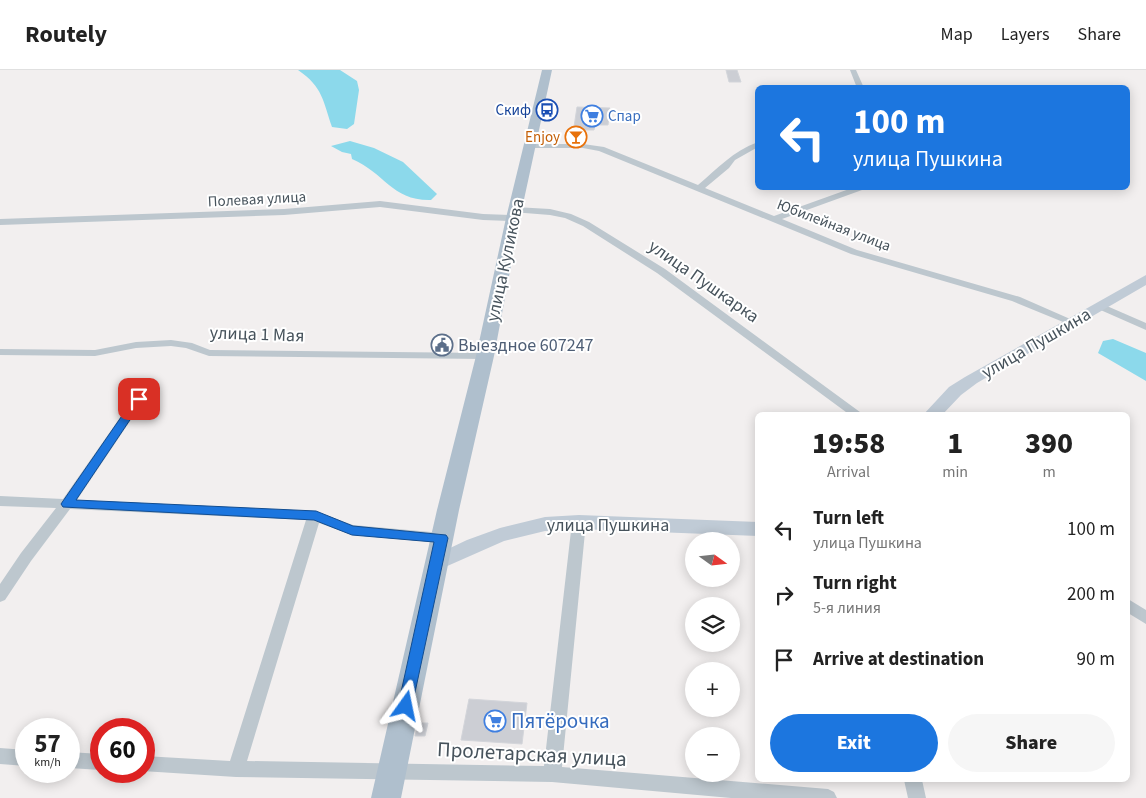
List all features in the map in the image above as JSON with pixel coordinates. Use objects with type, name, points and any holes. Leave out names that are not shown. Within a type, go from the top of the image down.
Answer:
[{"type":"main road","name":"улица Куликова","points":[[386,798],[436,564],[486,356],[514,214],[547,70]]},
{"type":"street","points":[[853,70],[860,85]]},
{"type":"street","name":"Юбилейная улица","points":[[530,146],[564,145],[594,148],[620,156],[854,252],[1016,299],[1072,322]]},
{"type":"street","points":[[700,188],[726,166],[732,158],[755,146]]},
{"type":"street","points":[[774,219],[854,190]]},
{"type":"street","name":"Полевая улица","points":[[0,222],[284,212],[380,204],[484,217],[514,214]]},
{"type":"street","name":"улица Пушкарка","points":[[514,214],[550,212],[568,216],[586,224],[661,271],[854,412]]},
{"type":"street","name":"улица Пушкина","points":[[935,412],[955,391],[971,380],[1146,280]]},
{"type":"street","points":[[1100,306],[1146,327]]},
{"type":"street","name":"улица 1 Мая","points":[[0,352],[95,353],[136,345],[171,343],[188,345],[208,353],[486,356]]},
{"type":"street","points":[[0,596],[26,557],[67,504],[139,399]]},
{"type":"street","points":[[0,501],[316,516],[352,530],[442,538]]},
{"type":"street","points":[[236,769],[304,546],[316,516]]},
{"type":"street","points":[[552,774],[578,522]]},
{"type":"street","name":"улица Пушкина","points":[[436,564],[474,545],[510,532],[544,524],[578,522],[755,529]]},
{"type":"street","points":[[1130,606],[1146,618]]},
{"type":"street","points":[[0,756],[15,757]]},
{"type":"street","name":"Пролетарская улица","points":[[155,765],[236,769],[552,774],[828,798]]},
{"type":"street","points":[[913,782],[917,798]]},
{"type":"water","points":[[298,70],[340,70],[357,81],[359,90],[354,124],[347,129],[332,127],[321,95],[313,82]]},
{"type":"water","points":[[350,141],[374,148],[403,162],[437,194],[431,200],[407,196],[389,185],[373,171],[352,159],[351,154],[331,146]]},
{"type":"water","points":[[1113,339],[1146,353],[1146,381],[1098,353],[1103,341]]},
{"type":"building","points":[[726,70],[737,70],[741,82],[729,82]]},
{"type":"building","name":"Спар","points":[[577,107],[610,108],[608,125],[595,125],[594,130],[584,130],[581,141],[572,140]]},
{"type":"building","name":"Пятёрочка","points":[[469,699],[527,703],[522,744],[461,740]]},
{"type":"building","points":[[418,723],[428,723],[425,736],[415,736]]},
{"type":"place","name":"Скиф","points":[[547,110]]},
{"type":"place","name":"Спар","points":[[592,116]]},
{"type":"place","name":"Enjoy","points":[[576,137]]},
{"type":"place","name":"Выездное 607247","points":[[442,345]]},
{"type":"place","name":"Пятёрочка","points":[[495,721]]},
{"type":"route","points":[[139,399],[67,504],[316,516],[352,530],[442,538],[406,706]]}]
